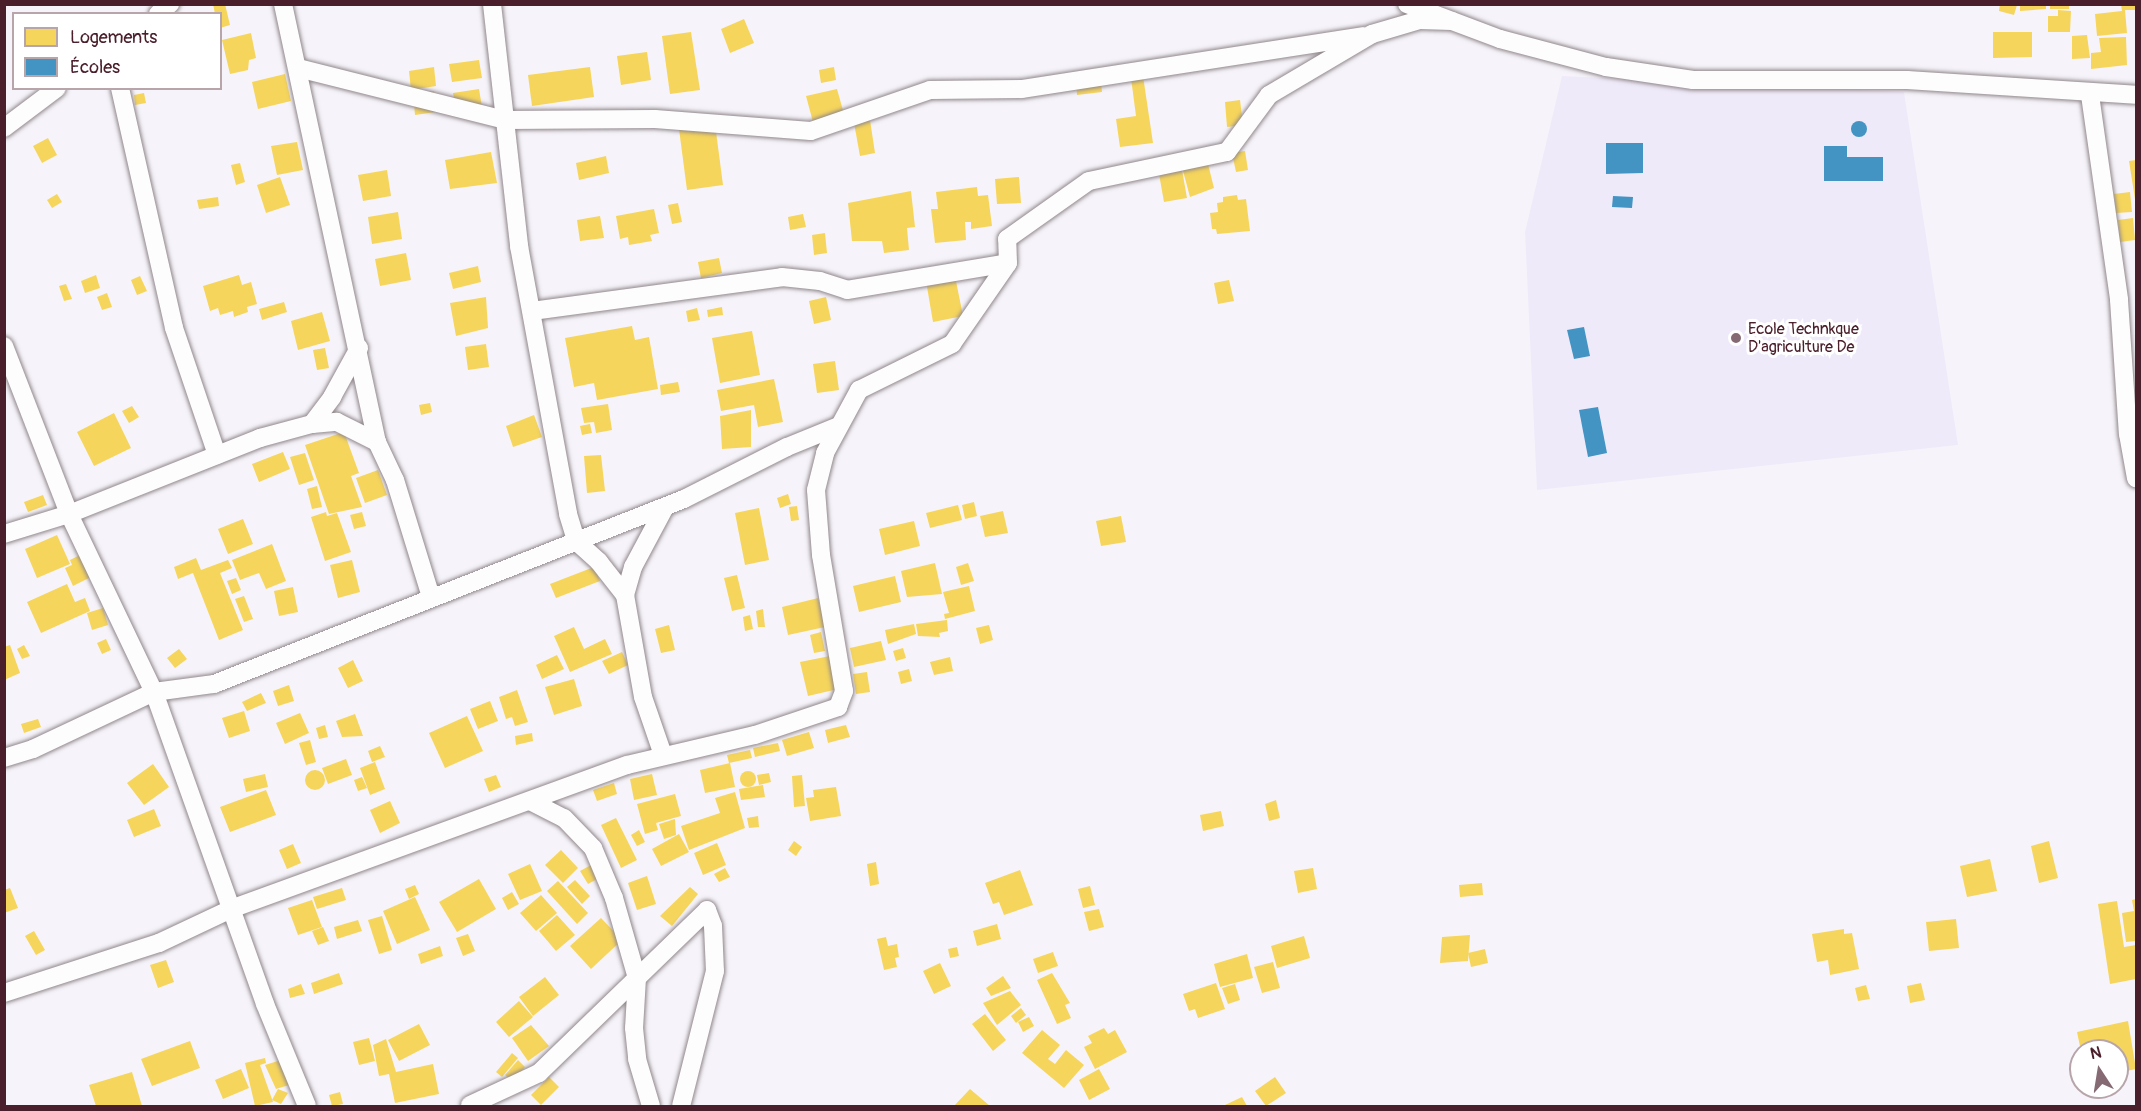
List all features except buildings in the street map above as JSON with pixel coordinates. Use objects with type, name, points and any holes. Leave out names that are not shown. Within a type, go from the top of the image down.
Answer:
[{"type":"street","points":[[283,4],[359,348],[377,442],[395,480],[431,597]]},
{"type":"street","points":[[492,4],[519,246],[567,514],[576,542],[599,562],[625,595]]},
{"type":"street","points":[[1407,4],[1500,39],[1606,67],[1693,80],[1907,80],[2090,95],[2136,96]]},
{"type":"street","points":[[298,68],[505,120],[655,119],[811,132],[930,90],[1022,89],[1372,34],[1420,20],[1452,21]]},
{"type":"street","points":[[4,993],[159,943],[231,909],[663,755],[755,735],[838,707],[844,691],[821,555],[816,490],[836,427],[859,390],[952,344],[1008,263],[1007,239],[1089,181],[1227,152],[1269,95],[1372,34]]},
{"type":"street","points":[[4,128],[54,90]]},
{"type":"street","points":[[120,90],[174,328],[217,455]]},
{"type":"street","points":[[2090,95],[2128,299],[2128,434],[2136,478]]},
{"type":"street","points":[[532,311],[782,276],[820,280],[847,290],[1008,263]]},
{"type":"street","points":[[4,346],[69,514],[154,692],[265,1004],[308,1107]]},
{"type":"street","points":[[312,424],[332,397],[359,348]]},
{"type":"street","points":[[4,534],[69,514],[217,455],[312,424],[337,422],[377,442]]},
{"type":"street","points":[[4,758],[33,749],[154,692],[214,684],[665,507],[836,427]]},
{"type":"street","points":[[663,755],[643,697],[625,595],[633,567],[665,507]]},
{"type":"street","points":[[530,801],[564,818],[593,848],[629,939],[637,978],[634,1028],[637,1059],[651,1107]]},
{"type":"street","points":[[467,1106],[539,1072],[707,910],[713,926],[715,971],[681,1107]]},
{"type":"shaded area","name":"Ecole Technkque D'agriculture De","points":[[1562,76],[1904,92],[1958,445],[1537,490],[1525,232]]},
{"type":"place","name":"Ecole Technkque D'agriculture De","points":[[1736,338]]}]
